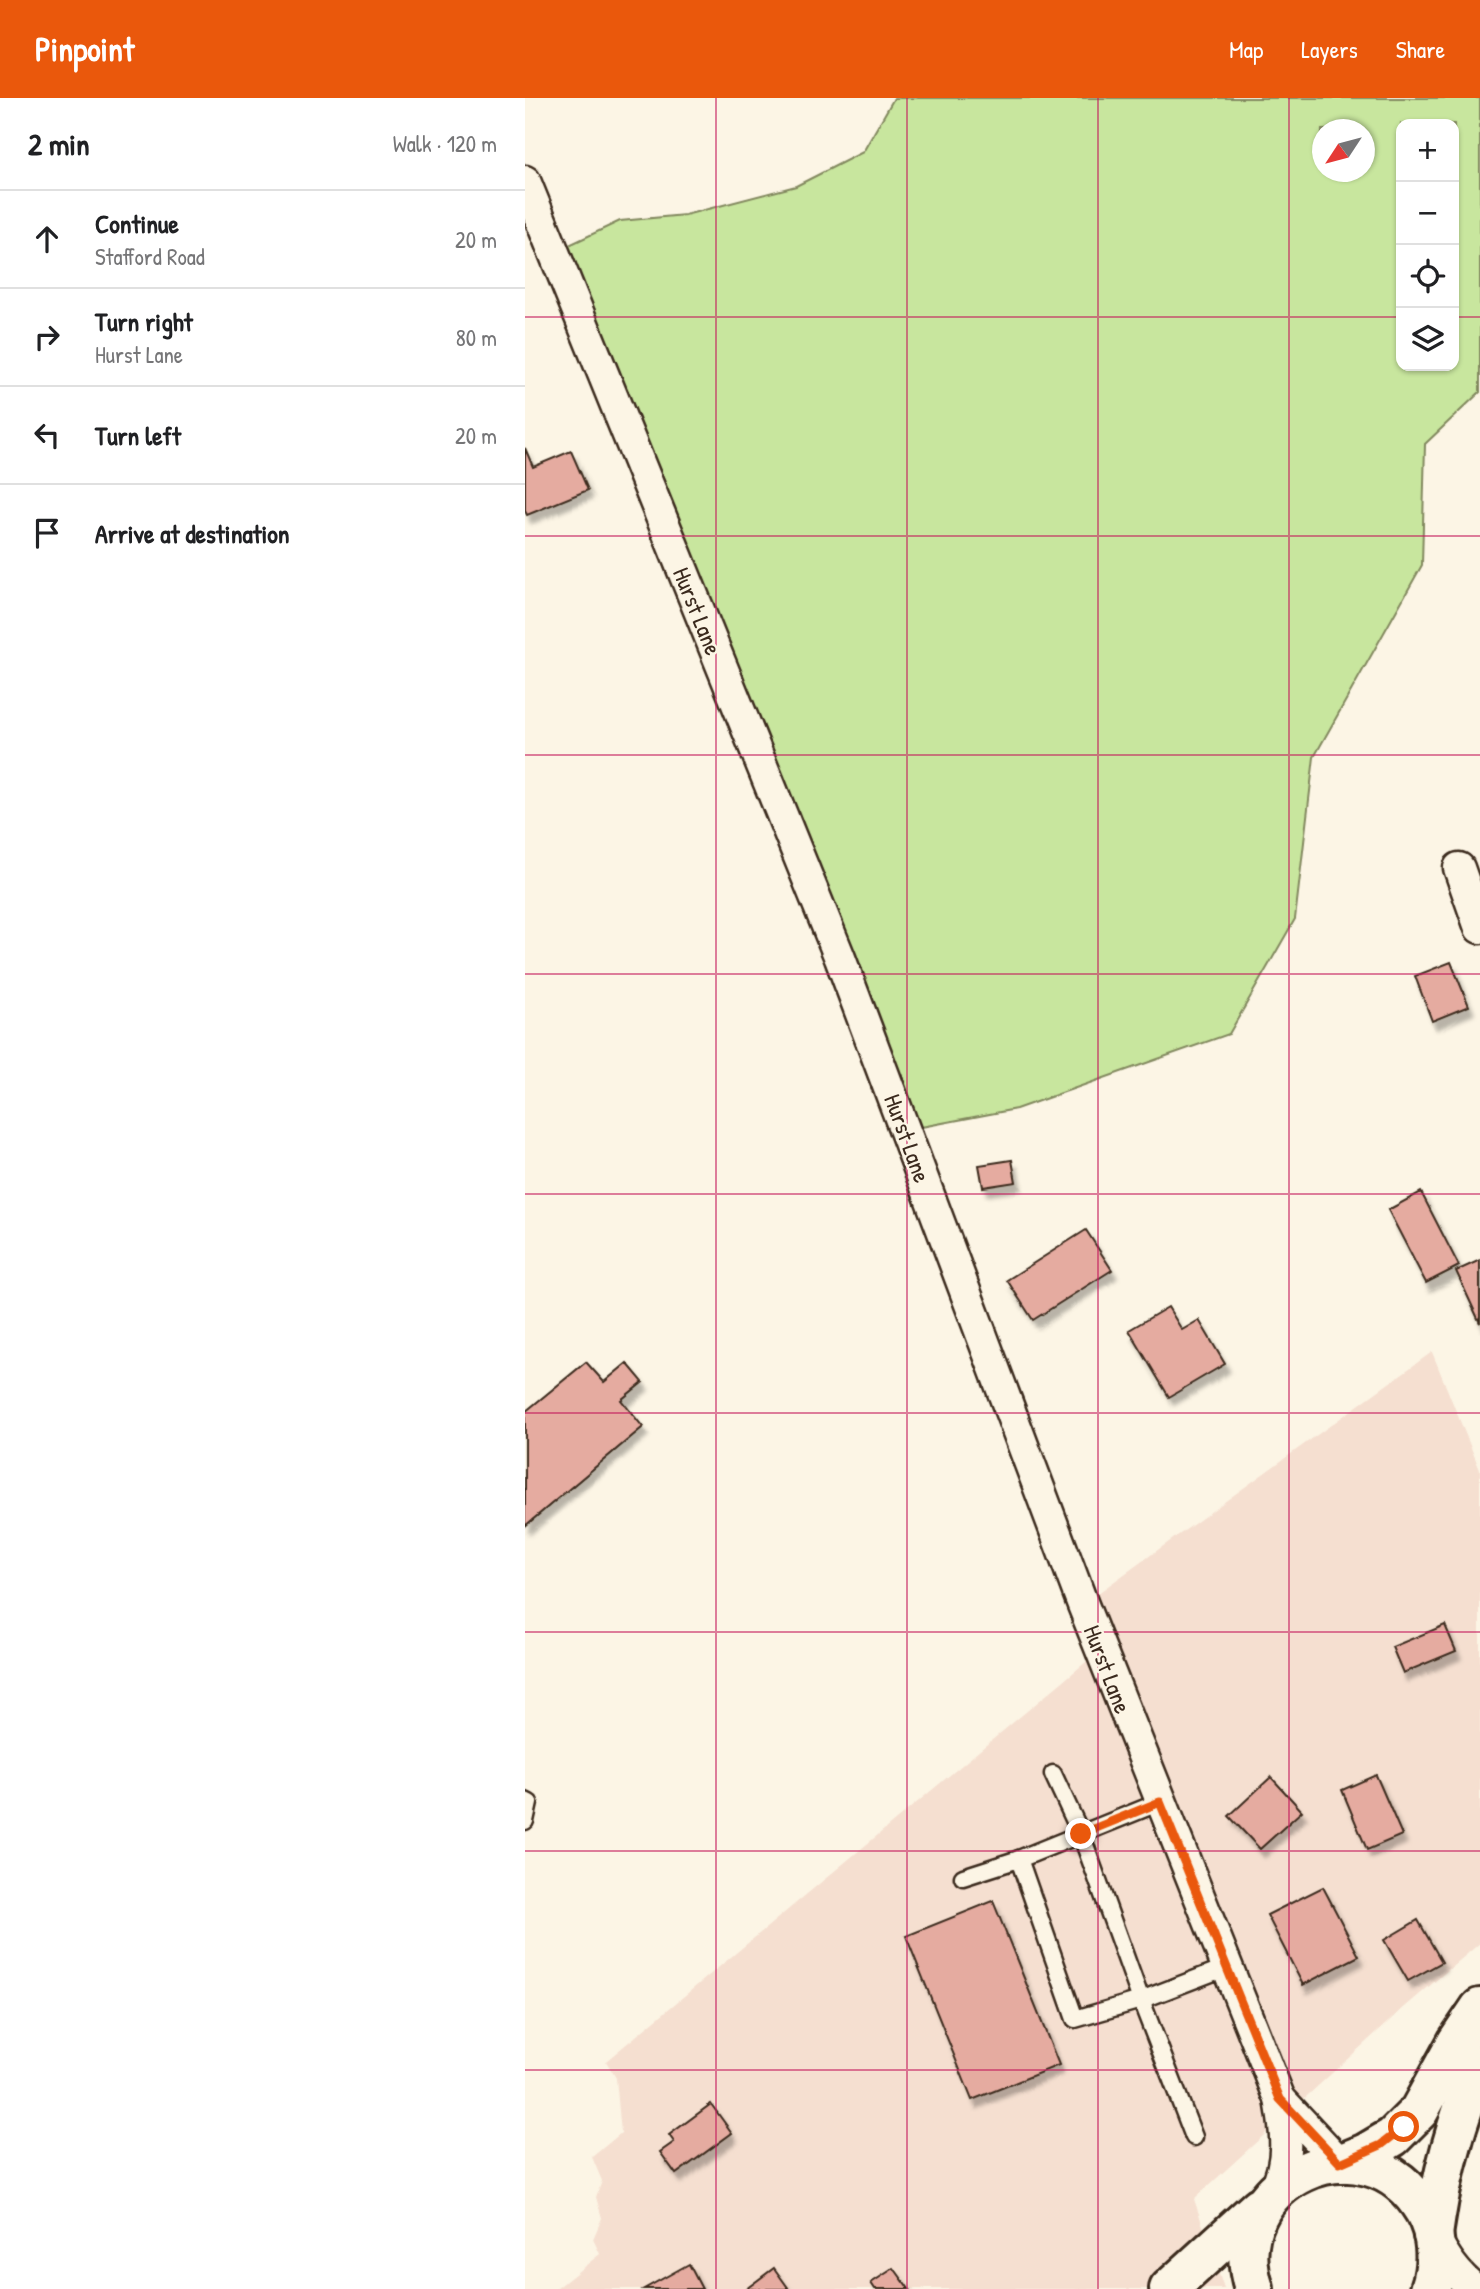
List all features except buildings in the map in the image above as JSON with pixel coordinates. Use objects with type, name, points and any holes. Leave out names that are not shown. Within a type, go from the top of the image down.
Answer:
[{"type":"main road","points":[[1341,2163],[1394,2137],[1419,2111],[1457,2042],[1480,2008]]},
{"type":"main road","points":[[1433,2236],[1449,2152],[1461,2111],[1480,2064]]},
{"type":"main road","points":[[1169,2289],[1273,2192],[1300,2172],[1316,2166],[1341,2163],[1368,2166],[1393,2178],[1419,2203],[1433,2236],[1436,2261],[1430,2289]]},
{"type":"main road","points":[[1254,2289],[1249,2265],[1250,2239],[1255,2221],[1273,2192]]},
{"type":"street","name":"Hurst Lane","points":[[525,181],[878,1056],[939,1226],[1160,1802],[1280,2099],[1287,2147],[1282,2175],[1273,2192]]},
{"type":"street","points":[[1459,868],[1480,928]]},
{"type":"street","name":"Hurst Lane","points":[[1280,2099],[1341,2163]]},
{"type":"street","points":[[1433,2236],[1450,2265],[1475,2289]]},
{"type":"lane","points":[[1053,1774],[1081,1834],[1194,2137]]},
{"type":"lane","points":[[525,1801],[529,1803],[525,1821]]},
{"type":"lane","points":[[963,1877],[1019,1859],[1160,1802]]},
{"type":"lane","points":[[1019,1859],[1075,2019],[1141,2000],[1227,1967]]},
{"type":"shaded area","points":[[1432,1352],[1480,1470],[1480,1943],[1399,2012],[1194,2199],[1224,2289],[556,2289],[600,2254],[593,2239],[602,2218],[596,2197],[602,2181],[592,2157],[621,2133],[616,2078],[606,2061],[1098,1652],[1083,1604]]},
{"type":"green space","points":[[894,98],[1480,98],[1480,392],[1425,444],[1422,565],[1314,757],[1295,919],[1229,1034],[1016,1109],[900,1131],[550,254],[620,221],[685,215],[796,186],[863,152]]},
{"type":"route","points":[[1081,1834],[1160,1802],[1280,2099],[1340,2163],[1381,2145],[1404,2127]]}]
